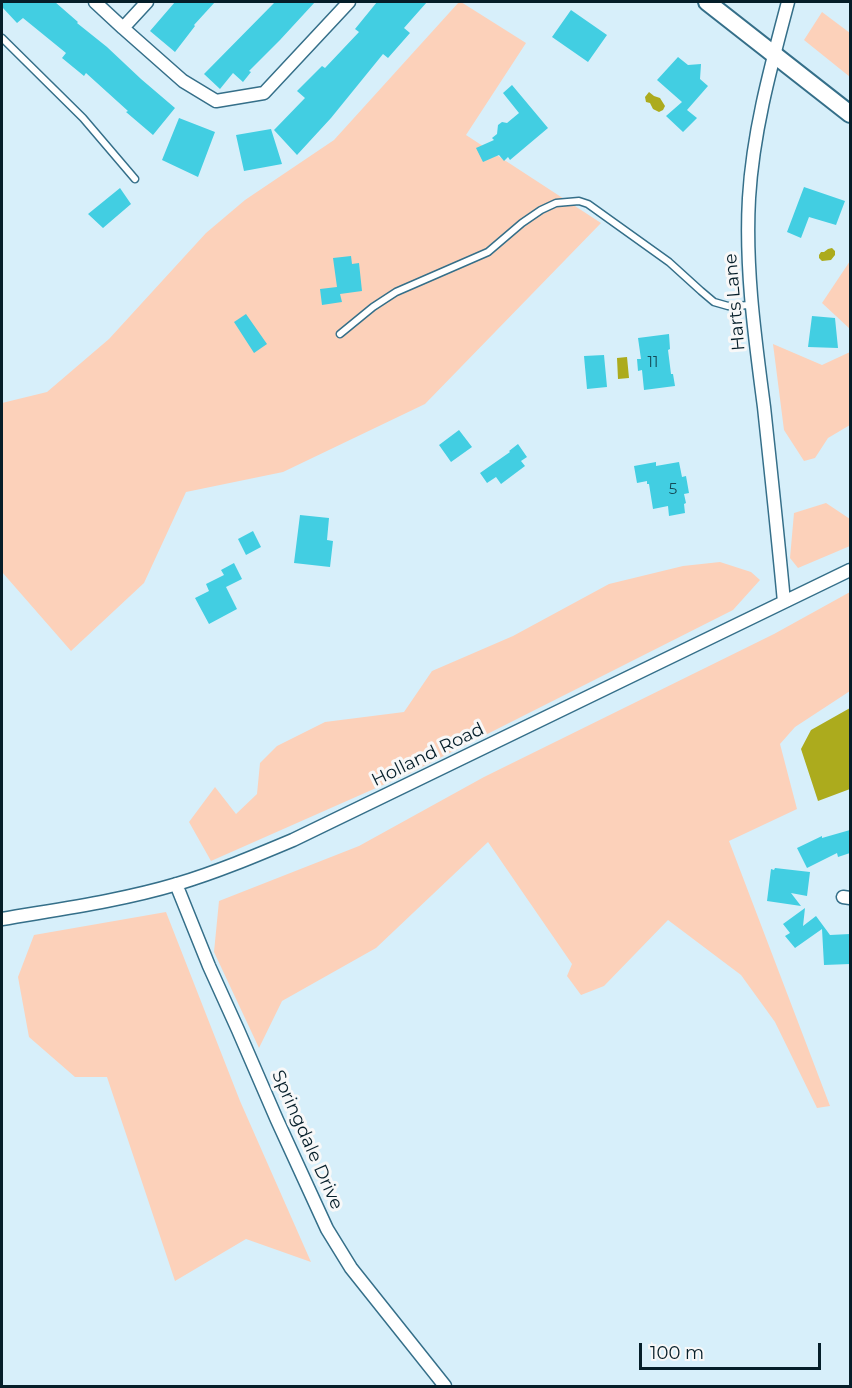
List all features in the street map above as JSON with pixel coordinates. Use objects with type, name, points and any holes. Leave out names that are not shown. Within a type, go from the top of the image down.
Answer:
[{"type":"main road","points":[[707,2],[850,114]]},
{"type":"street","points":[[95,2],[183,81],[216,100],[264,93],[349,2]]},
{"type":"street","points":[[123,28],[147,2]]},
{"type":"street","name":"Harts Lane","points":[[784,602],[752,305],[748,245],[749,198],[761,109],[788,2]]},
{"type":"street","name":"Holland Road","points":[[2,919],[100,902],[176,884],[231,866],[303,836],[850,570]]},
{"type":"street","name":"Springdale Drive","points":[[176,884],[209,966],[327,1229],[351,1268],[445,1386]]},
{"type":"lane","points":[[2,38],[83,118],[135,179]]},
{"type":"lane","points":[[340,334],[373,307],[396,292],[488,252],[522,223],[542,210],[556,203],[579,201],[599,210],[669,262],[714,302],[728,306],[752,305]]},
{"type":"shaded area","points":[[459,2],[526,43],[466,135],[601,223],[425,404],[283,472],[186,492],[144,583],[71,651],[2,572],[2,403],[47,392],[109,339],[206,233],[245,200],[334,140]]},
{"type":"shaded area","points":[[822,12],[850,33],[850,77],[804,40]]},
{"type":"shaded area","points":[[649,92],[660,98],[665,106],[663,110],[659,112],[646,102],[645,97]]},
{"type":"shaded area","points":[[832,248],[835,255],[831,260],[822,261],[819,258],[821,252]]},
{"type":"shaded area","points":[[850,261],[850,329],[822,303]]},
{"type":"shaded area","points":[[773,344],[822,365],[850,352],[850,425],[828,438],[815,458],[804,461],[784,430]]},
{"type":"shaded area","points":[[627,357],[629,378],[618,379],[617,358]]},
{"type":"shaded area","points":[[826,503],[850,519],[850,546],[798,568],[790,558],[794,513]]},
{"type":"shaded area","points":[[720,562],[751,572],[760,580],[733,610],[410,773],[211,861],[189,822],[215,787],[236,814],[257,794],[260,763],[277,746],[325,722],[404,712],[432,671],[513,636],[609,584],[683,566]]},
{"type":"shaded area","points":[[850,592],[850,691],[795,727],[780,744],[797,809],[729,841],[830,1106],[817,1108],[775,1022],[741,975],[668,920],[604,986],[581,995],[567,976],[572,964],[488,842],[376,948],[282,1001],[259,1048],[214,952],[219,901],[359,846],[484,777],[774,634]]},
{"type":"shaded area","points":[[850,708],[850,789],[818,801],[801,749],[811,730]]},
{"type":"shaded area","points":[[166,912],[240,1101],[311,1262],[246,1239],[175,1281],[107,1077],[75,1077],[29,1037],[18,977],[34,935]]},
{"type":"building","points":[[2,2],[55,2],[175,108],[153,135],[86,73],[84,76],[62,58],[66,53],[23,18],[17,23],[2,7]]},
{"type":"building","points":[[175,2],[215,2],[194,25],[175,52],[150,31]]},
{"type":"building","points":[[275,2],[315,2],[249,71],[251,72],[243,82],[233,73],[220,89],[204,74]]},
{"type":"building","points":[[377,2],[427,2],[404,28],[410,33],[388,58],[383,54],[331,118],[297,155],[274,130],[305,98],[297,91],[322,66],[325,68],[359,32],[355,29]]},
{"type":"building","points":[[571,10],[607,35],[588,62],[552,37]]},
{"type":"building","points":[[678,57],[688,65],[701,64],[700,79],[708,86],[687,110],[697,118],[683,132],[666,116],[682,102],[657,80]]},
{"type":"building","points":[[512,85],[548,128],[510,160],[508,157],[504,161],[499,155],[483,162],[476,148],[494,140],[492,138],[497,134],[498,125],[502,122],[507,123],[519,113],[503,93]]},
{"type":"building","points":[[179,118],[215,132],[198,177],[162,160]]},
{"type":"building","points":[[271,129],[282,164],[244,171],[236,135]]},
{"type":"building","points":[[804,187],[845,201],[836,225],[809,217],[801,238],[787,232]]},
{"type":"building","points":[[120,188],[131,204],[103,228],[88,214]]},
{"type":"building","points":[[351,256],[352,264],[359,263],[362,291],[340,294],[342,302],[322,305],[320,289],[337,287],[333,258]]},
{"type":"building","points":[[246,314],[267,344],[254,353],[234,322]]},
{"type":"building","points":[[812,316],[835,318],[838,348],[808,347]]},
{"type":"building","points":[[669,334],[670,349],[668,350],[675,386],[644,390],[642,370],[638,371],[637,359],[641,359],[638,338]]},
{"type":"building","points":[[604,355],[607,387],[587,389],[584,356]]},
{"type":"building","points":[[459,430],[472,447],[451,462],[439,445]]},
{"type":"building","points":[[518,444],[527,457],[521,461],[525,466],[501,484],[496,477],[487,483],[480,473]]},
{"type":"building","points":[[656,462],[656,466],[679,462],[682,477],[686,476],[689,493],[684,494],[685,513],[669,516],[668,506],[653,509],[649,484],[647,481],[637,483],[634,466]]},
{"type":"building","points":[[300,515],[329,518],[327,540],[333,541],[330,567],[294,563]]},
{"type":"building","points":[[253,531],[261,547],[246,555],[238,539]]},
{"type":"building","points":[[234,563],[242,579],[226,587],[237,609],[209,624],[195,598],[209,591],[206,584],[224,575],[221,570]]},
{"type":"building","points":[[850,830],[850,853],[838,857],[837,853],[807,868],[797,848],[822,836],[822,838]]},
{"type":"building","points":[[771,869],[810,872],[807,896],[791,893],[801,906],[767,901]]},
{"type":"building","points":[[805,908],[803,926],[816,916],[830,935],[850,934],[850,964],[824,965],[822,929],[795,948],[785,936],[790,933],[783,924]]}]
